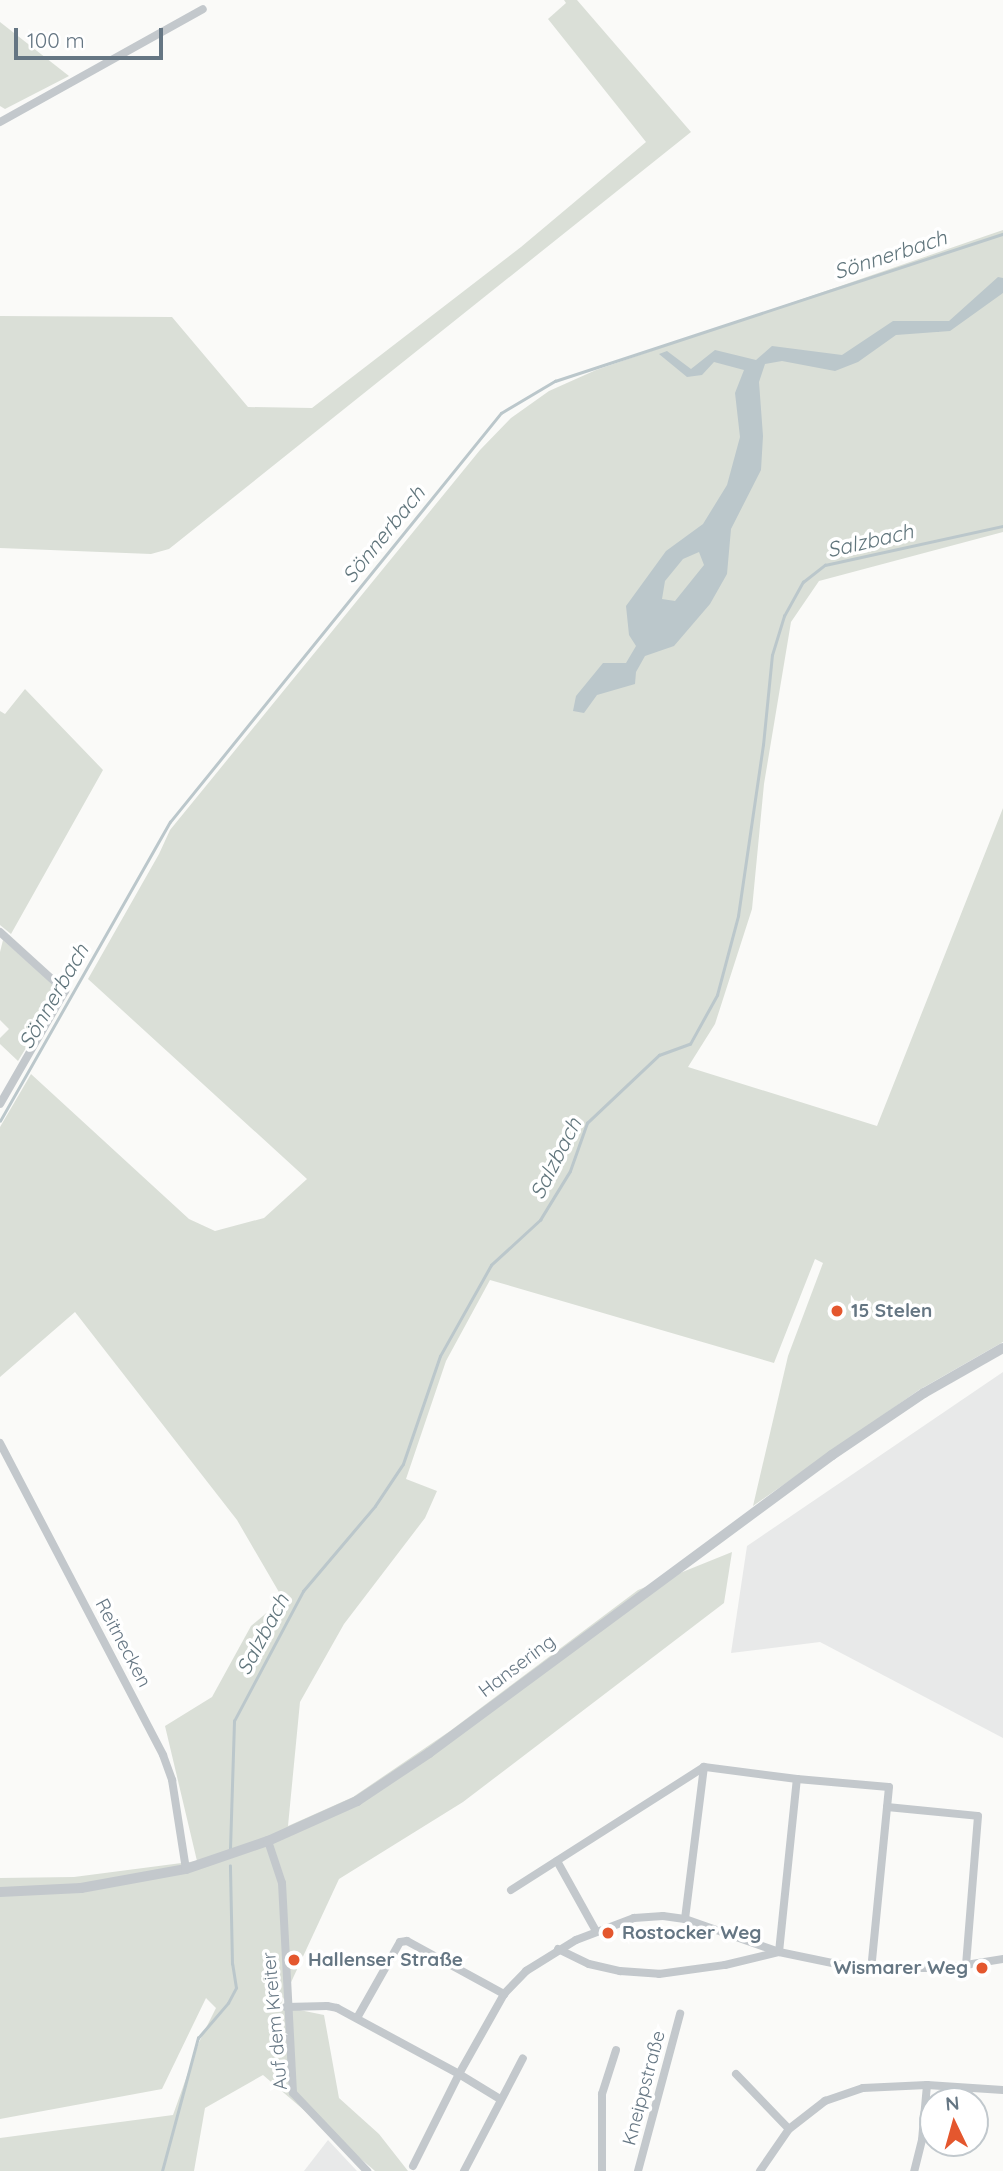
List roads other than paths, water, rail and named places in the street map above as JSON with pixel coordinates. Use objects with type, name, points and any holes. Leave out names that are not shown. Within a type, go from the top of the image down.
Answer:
[{"type":"street","points":[[0,122],[203,9]]},
{"type":"street","points":[[0,932],[65,991],[0,1104]]},
{"type":"street","name":"Hansering","points":[[0,1892],[81,1888],[186,1869],[268,1841],[342,1809],[387,1782],[832,1455],[923,1393],[1003,1348]]},
{"type":"street","name":"Reitnecken","points":[[0,1443],[163,1755],[172,1780],[186,1869]]},
{"type":"street","points":[[685,1919],[704,1768]]},
{"type":"street","points":[[511,1890],[704,1768],[889,1787],[871,1969]]},
{"type":"street","points":[[779,1952],[797,1779]]},
{"type":"street","points":[[887,1807],[978,1816],[966,1965]]},
{"type":"street","name":"Auf dem Kreiter","points":[[268,1841],[282,1883],[286,2007],[293,2093],[368,2171]]},
{"type":"street","points":[[557,1861],[596,1931]]},
{"type":"street","points":[[413,2166],[459,2074],[505,1994],[526,1971],[558,1949],[596,1931],[634,1919],[663,1916],[685,1919],[779,1952],[871,1969],[966,1965],[1003,1959]]},
{"type":"street","points":[[357,2018],[394,1947],[407,1941],[505,1994]]},
{"type":"street","points":[[558,1949],[589,1964],[620,1971],[659,1974],[725,1965],[779,1952]]},
{"type":"street","points":[[286,2007],[327,2006],[357,2018],[500,2099]]},
{"type":"street","name":"Kneippstraße","points":[[638,2171],[680,2014]]},
{"type":"street","points":[[602,2171],[602,2094],[617,2050]]},
{"type":"street","points":[[464,2171],[523,2058]]},
{"type":"street","points":[[736,2074],[789,2129]]},
{"type":"street","points":[[914,2171],[922,2140],[927,2085]]},
{"type":"street","points":[[760,2171],[789,2129],[825,2101],[843,2094],[873,2087],[927,2085],[1003,2090]]},
{"type":"waterway","name":"Sönnerbach","points":[[0,1121],[170,822],[501,413],[555,381],[1003,234]]},
{"type":"waterway","name":"Salzbach","points":[[230,1849],[234,1721],[303,1591],[375,1506],[403,1464],[440,1356],[491,1265],[540,1220],[570,1171],[587,1123],[659,1055],[690,1044],[717,995],[738,916],[763,745],[772,655],[784,616],[803,582],[825,565],[1003,526]]},
{"type":"waterway","name":"Salzbach","points":[[162,2171],[198,2038],[228,2003],[236,1988],[232,1964],[230,1866]]},
{"type":"place","name":"15 Stelen","points":[[837,1311]]},
{"type":"place","name":"Rostocker Weg","points":[[608,1933]]},
{"type":"place","name":"Hallenser Straße","points":[[294,1960]]},
{"type":"place","name":"Wismarer Weg","points":[[982,1968]]}]
